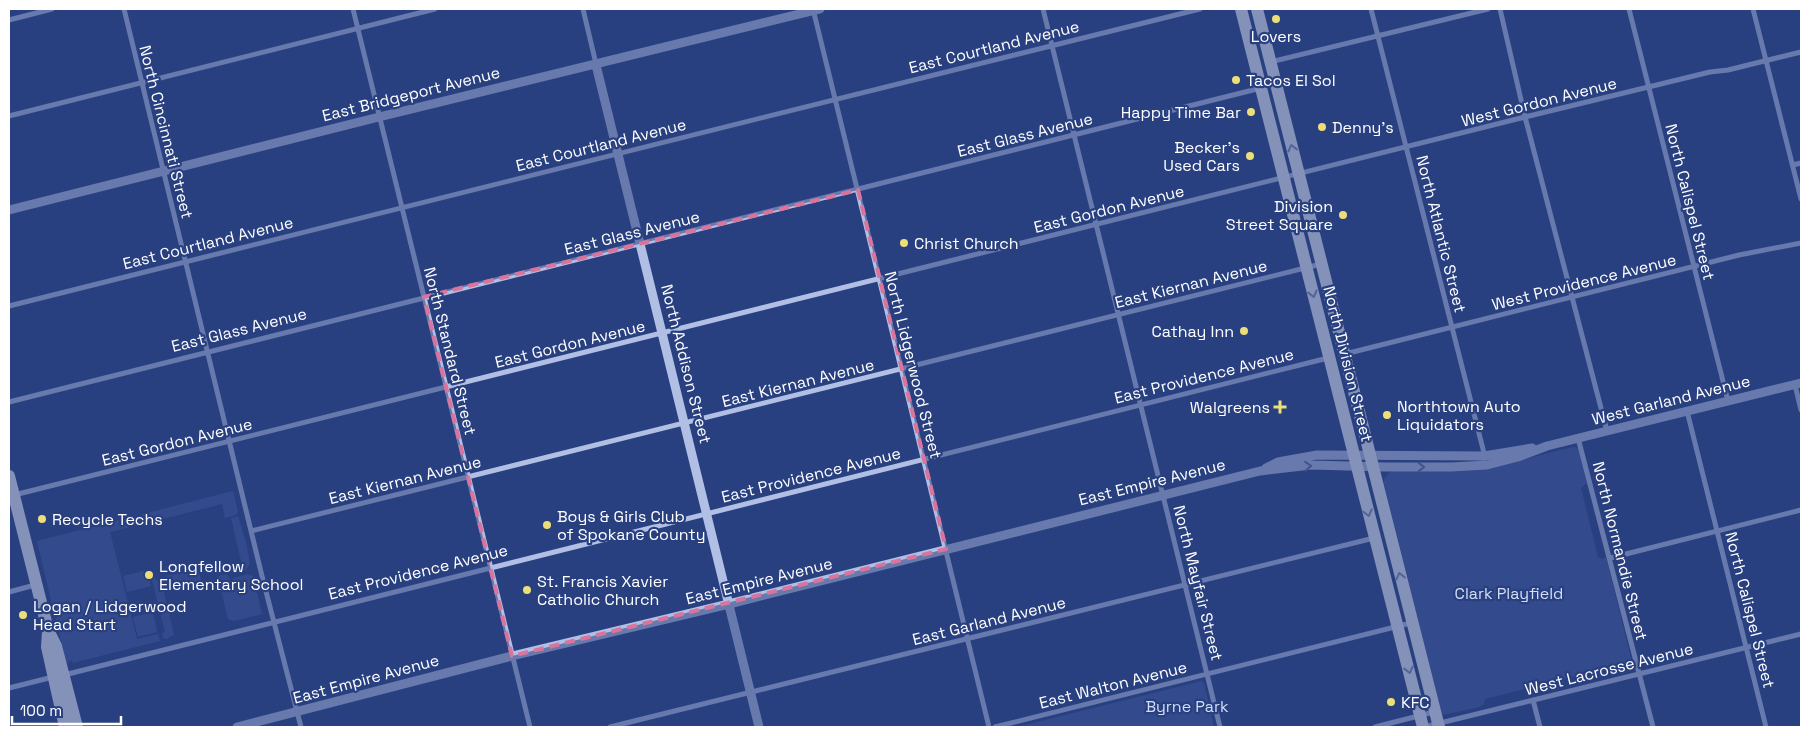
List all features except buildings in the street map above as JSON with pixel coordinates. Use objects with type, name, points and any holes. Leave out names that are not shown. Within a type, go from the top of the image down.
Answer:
[{"type":"main road","name":"North Division Street","points":[[1257,9],[1437,721]]},
{"type":"main road","name":"North Division Street","points":[[1242,13],[1422,723]]},
{"type":"main road","points":[[1242,13],[1251,18],[1261,58],[1265,62],[1270,62]]},
{"type":"main road","points":[[1261,88],[1270,89],[1278,118],[1286,124]]},
{"type":"main road","points":[[9,476],[11,496],[48,630],[47,647],[78,727]]},
{"type":"main road","points":[[59,676],[65,727]]},
{"type":"street","points":[[9,20],[52,9]]},
{"type":"street","name":"North Cincinnati Street","points":[[124,9],[162,171],[301,727]]},
{"type":"street","name":"North Standard Street","points":[[353,9],[489,567],[530,727]]},
{"type":"street","points":[[9,116],[435,9]]},
{"type":"street","name":"North Addison Street","points":[[583,9],[759,727]]},
{"type":"street","name":"East Bridgeport Avenue","points":[[9,210],[815,9]]},
{"type":"street","name":"North Lidgerwood Street","points":[[815,9],[835,100],[990,727]]},
{"type":"street","name":"North Mayfair Street","points":[[1043,9],[1220,727]]},
{"type":"street","name":"East Courtland Avenue","points":[[9,306],[402,206],[619,154],[1200,9]]},
{"type":"street","name":"North Atlantic Street","points":[[1371,9],[1486,460]]},
{"type":"street","points":[[1270,62],[1488,9]]},
{"type":"street","points":[[1500,9],[1606,431]]},
{"type":"street","name":"North Calispel Street","points":[[1629,9],[1728,401]]},
{"type":"street","points":[[1753,9],[1801,199]]},
{"type":"street","name":"West Gordon Avenue","points":[[1283,178],[1710,72],[1801,52]]},
{"type":"street","name":"East Glass Avenue","points":[[9,402],[1261,88]]},
{"type":"street","points":[[1793,165],[1801,163]]},
{"type":"street","name":"East Gordon Avenue","points":[[11,496],[1283,178]]},
{"type":"street","name":"West Providence Avenue","points":[[1345,354],[1739,255],[1801,243]]},
{"type":"street","name":"East Kiernan Avenue","points":[[251,531],[1321,264]]},
{"type":"street","name":"East Providence Avenue","points":[[9,688],[1329,357]]},
{"type":"street","points":[[1798,384],[1801,410]]},
{"type":"street","name":"West Garland Avenue","points":[[1356,460],[1450,467],[1486,460],[1518,458],[1548,446],[1578,438],[1798,384]]},
{"type":"street","name":"North Calispel Street","points":[[1687,411],[1766,727]]},
{"type":"street","name":"North Normandie Street","points":[[1578,438],[1653,727]]},
{"type":"street","name":"East Empire Avenue","points":[[236,727],[512,656],[729,604],[1163,494],[1260,471],[1356,460]]},
{"type":"street","points":[[1610,558],[1801,510]]},
{"type":"street","name":"East Garland Avenue","points":[[610,727],[968,640],[1374,538]]},
{"type":"street","points":[[9,592],[36,585]]},
{"type":"street","name":"East Walton Avenue","points":[[994,727],[1412,623]]},
{"type":"street","name":"West Lacrosse Avenue","points":[[1422,723],[1533,700],[1801,634]]},
{"type":"street","points":[[1533,700],[1540,727]]},
{"type":"street","points":[[1375,727],[1437,721]]},
{"type":"highlighted area","points":[[858,190],[946,549],[512,656],[424,297]]},
{"type":"green space","name":"Clark Playfield","points":[[1576,447],[1579,451],[1587,483],[1581,488],[1598,557],[1602,559],[1606,557],[1632,662],[1631,668],[1628,670],[1612,667],[1485,699],[1484,704],[1480,707],[1443,715],[1384,479],[1390,472],[1501,465]]},
{"type":"green space","points":[[233,491],[238,512],[236,515],[225,518],[222,504],[110,532],[137,639],[158,634],[160,641],[73,663],[72,660],[68,664],[56,621],[57,614],[54,613],[37,541]]},
{"type":"green space","points":[[238,516],[250,564],[245,571],[235,573],[229,569],[242,565],[231,518]]},
{"type":"green space","points":[[147,570],[151,586],[127,592],[123,576]]},
{"type":"green space","points":[[193,570],[199,572],[201,580],[170,588],[166,576]]},
{"type":"green space","points":[[226,574],[231,585],[233,584],[233,578],[248,574],[253,576],[262,614],[234,621],[228,619],[218,578],[218,576]]},
{"type":"green space","points":[[154,575],[155,579],[162,584],[174,635],[166,639],[163,638],[162,633],[165,632],[151,576]]},
{"type":"green space","points":[[153,612],[157,632],[138,637],[133,617]]},
{"type":"green space","name":"Byrne Park","points":[[1202,681],[1214,727],[1017,727]]},
{"type":"place","name":"Lovers","points":[[1276,19]]},
{"type":"place","name":"Tacos El Sol","points":[[1236,80]]},
{"type":"place","name":"Happy Time Bar","points":[[1251,112]]},
{"type":"place","name":"Denny's","points":[[1322,127]]},
{"type":"place","name":"Becker's Used Cars","points":[[1250,156]]},
{"type":"place","name":"Division Street Square","points":[[1343,215]]},
{"type":"place","name":"Christ Church","points":[[904,243]]},
{"type":"place","name":"Cathay Inn","points":[[1244,331]]},
{"type":"place","name":"Walgreens","points":[[1280,407]]},
{"type":"place","name":"Northtown Auto Liquidators","points":[[1387,415]]},
{"type":"place","name":"Recycle Techs","points":[[42,519]]},
{"type":"place","name":"Boys & Girls Club of Spokane County","points":[[547,525]]},
{"type":"place","name":"Longfellow Elementary School","points":[[149,575]]},
{"type":"place","name":"St. Francis Xavier Catholic Church","points":[[527,590]]},
{"type":"place","name":"Logan / Lidgerwood Head Start","points":[[23,615]]},
{"type":"place","name":"KFC","points":[[1391,702]]}]
